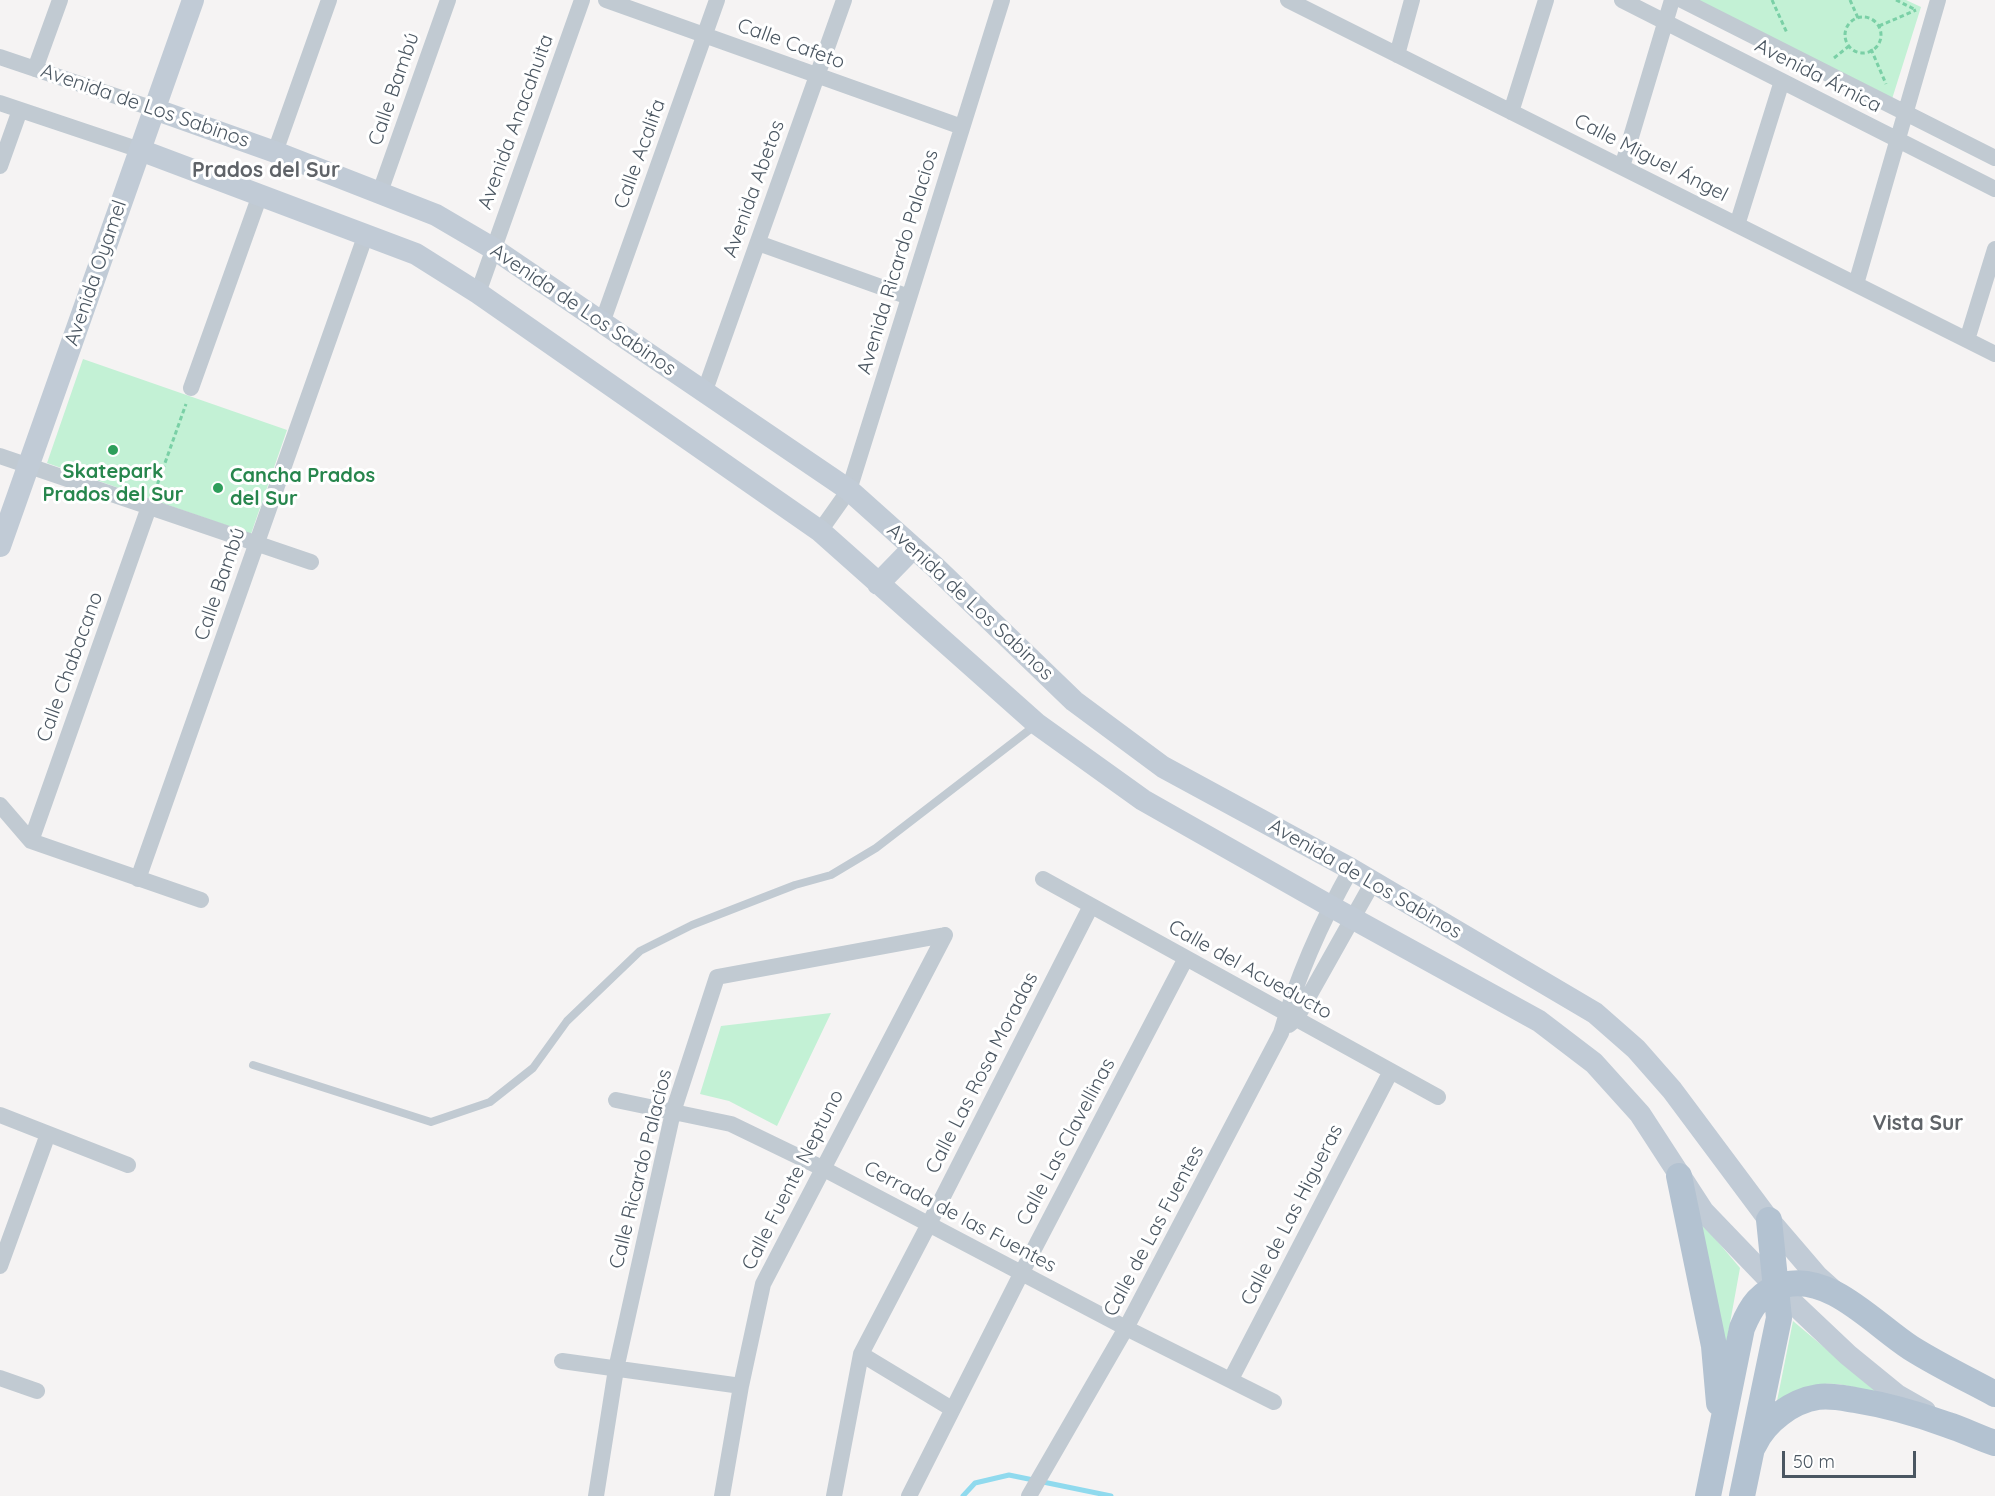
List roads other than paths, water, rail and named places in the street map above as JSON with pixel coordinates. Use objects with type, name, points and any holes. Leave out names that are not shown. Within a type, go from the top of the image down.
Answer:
[{"type":"main road","points":[[1679,1176],[1714,1346],[1722,1431]]},
{"type":"main road","points":[[1742,1496],[1779,1318],[1769,1220]]},
{"type":"main road","points":[[1708,1496],[1742,1328],[1749,1311],[1759,1297],[1776,1287],[1793,1282],[1813,1284],[1838,1294],[1911,1348],[1995,1394]]},
{"type":"main road","points":[[1750,1453],[1764,1429],[1777,1416],[1790,1407],[1819,1397],[1876,1403],[1948,1425],[1995,1443]]},
{"type":"street","points":[[35,69],[60,0]]},
{"type":"street","name":"Avenida Oyamel","points":[[0,546],[193,0]]},
{"type":"street","points":[[275,152],[329,0]]},
{"type":"street","name":"Calle Bambú","points":[[380,192],[448,0]]},
{"type":"street","name":"Avenida Anacahuita","points":[[478,293],[582,0]]},
{"type":"street","name":"Calle Cafeto","points":[[606,0],[962,127]]},
{"type":"street","name":"Calle Acalifa","points":[[602,323],[717,0]]},
{"type":"street","name":"Avenida Abetos","points":[[704,393],[844,0]]},
{"type":"street","name":"Avenida Ricardo Palacios","points":[[820,531],[849,490],[1002,0]]},
{"type":"street","name":"Calle Miguel Ángel","points":[[1288,0],[1995,354]]},
{"type":"street","points":[[1397,55],[1412,0]]},
{"type":"street","points":[[1511,112],[1546,0]]},
{"type":"street","name":"Avenida Árnica","points":[[1622,0],[1995,189]]},
{"type":"street","points":[[1622,167],[1672,0]]},
{"type":"street","name":"Avenida Árnica","points":[[1682,0],[1995,158]]},
{"type":"street","points":[[1856,284],[1938,0]]},
{"type":"street","name":"Avenida de Los Sabinos","points":[[0,57],[154,109],[380,192],[436,215],[494,249],[849,490],[914,548],[1074,701],[1163,767],[1351,869],[1595,1013],[1636,1049],[1672,1090],[1769,1220],[1817,1276],[1838,1294]]},
{"type":"street","points":[[1737,225],[1782,81]]},
{"type":"street","name":"Avenida de Los Sabinos","points":[[0,103],[140,150],[366,234],[416,254],[478,293],[820,531],[1037,724],[1143,800],[1539,1021],[1594,1064],[1640,1114],[1703,1211],[1776,1287],[1848,1355],[1897,1395],[1948,1425]]},
{"type":"street","points":[[0,166],[20,110]]},
{"type":"street","points":[[191,388],[260,195]]},
{"type":"street","name":"Calle Bambú","points":[[138,879],[366,234]]},
{"type":"street","points":[[758,243],[909,297]]},
{"type":"street","points":[[1967,340],[1995,249]]},
{"type":"street","points":[[0,456],[311,562]]},
{"type":"street","name":"Calle Chabacano","points":[[31,841],[149,507]]},
{"type":"street","points":[[878,584],[914,548]]},
{"type":"street","points":[[0,805],[31,841],[201,900]]},
{"type":"street","points":[[1291,1016],[1330,906],[1351,869]]},
{"type":"street","name":"Calle del Acueducto","points":[[1043,879],[1438,1097]]},
{"type":"street","points":[[1291,1016],[1373,882]]},
{"type":"street","name":"Calle Las Rosa Moradas","points":[[834,1496],[861,1354],[1091,906]]},
{"type":"street","name":"Calle Ricardo Palacios","points":[[596,1496],[616,1369],[673,1112],[717,977],[945,935]]},
{"type":"street","name":"Calle Fuente Neptuno","points":[[722,1496],[741,1386],[763,1284],[945,935]]},
{"type":"street","name":"Calle Las Clavellinas","points":[[909,1496],[1021,1274],[1186,958]]},
{"type":"street","name":"Calle de Las Fuentes","points":[[1031,1493],[1126,1328],[1291,1016]]},
{"type":"street","name":"Calle de Las Higueras","points":[[1231,1379],[1391,1071]]},
{"type":"street","name":"Cerrada de las Fuentes","points":[[615,1100],[731,1124],[822,1168],[1021,1274],[1274,1402]]},
{"type":"street","points":[[0,1115],[128,1165]]},
{"type":"street","points":[[0,1266],[48,1134]]},
{"type":"street","points":[[861,1354],[952,1409]]},
{"type":"street","points":[[562,1361],[741,1386]]},
{"type":"street","points":[[0,1378],[37,1391]]},
{"type":"lane","points":[[254,1065],[431,1122],[490,1102],[533,1068],[567,1021],[640,951],[692,925],[795,885],[831,875],[876,848],[1037,724]]},
{"type":"waterway","points":[[963,1496],[975,1483],[1009,1475],[1111,1496]]},
{"type":"place","name":"Skatepark Prados del Sur","points":[[113,450]]},
{"type":"place","name":"Cancha Prados del Sur","points":[[218,488]]},
{"type":"district","name":"Prados del Sur","points":[[266,171]]},
{"type":"district","name":"Vista Sur","points":[[1918,1124]]}]
